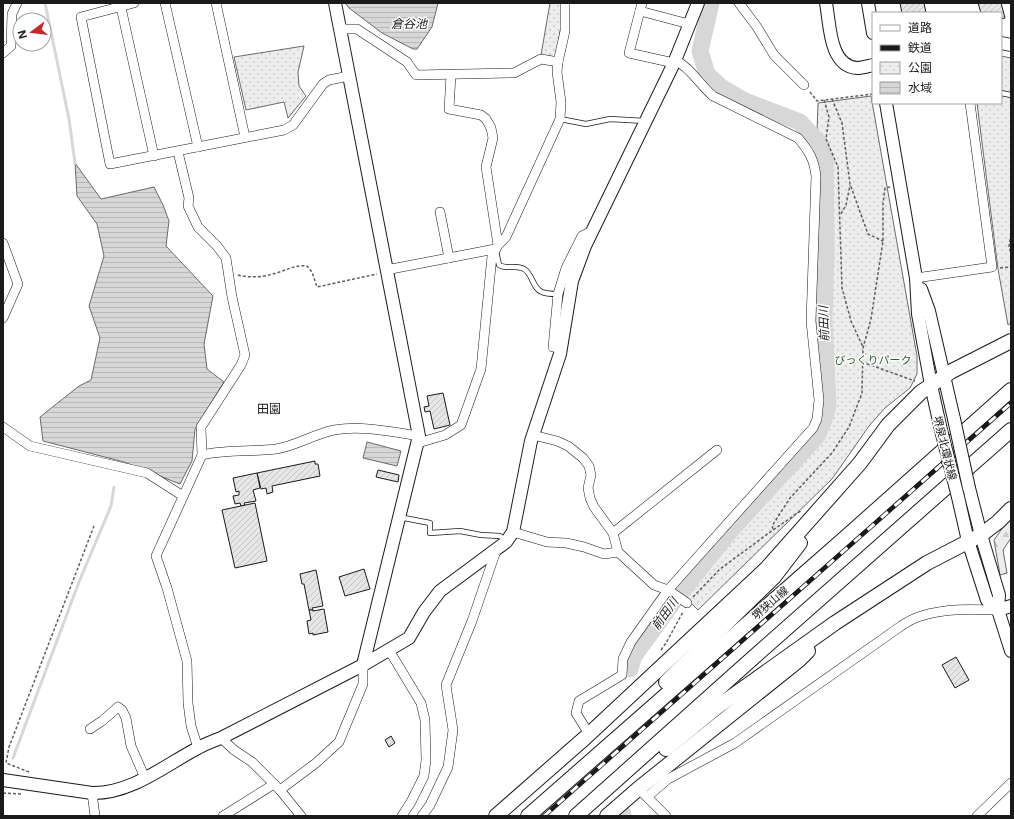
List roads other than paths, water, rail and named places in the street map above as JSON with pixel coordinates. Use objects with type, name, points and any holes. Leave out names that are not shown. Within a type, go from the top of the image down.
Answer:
[{"type":"main road","points":[[629,727],[665,684],[774,577],[888,425],[925,384],[944,377],[952,371],[1011,341]]},
{"type":"main road","name":"堺狭山線","points":[[528,816],[1011,390]]},
{"type":"main road","points":[[576,816],[1011,430]]},
{"type":"main road","points":[[496,816],[589,734],[767,568],[860,463]]},
{"type":"main road","points":[[580,816],[717,707],[835,623],[927,564],[975,538],[998,522],[1011,509]]},
{"type":"main road","points":[[607,816],[643,793],[799,660],[835,623]]},
{"type":"street","points":[[3,53],[11,46],[12,14],[17,3]]},
{"type":"street","points":[[134,3],[121,4],[81,18],[110,164],[178,152],[284,130],[293,125],[324,84],[329,80],[349,76]]},
{"type":"street","points":[[165,3],[198,147]]},
{"type":"street","points":[[216,3],[245,137]]},
{"type":"street","points":[[223,816],[277,787],[316,763],[339,742],[363,684],[363,665],[419,439],[335,3]]},
{"type":"street","points":[[202,455],[214,452],[277,449],[333,430],[372,429],[419,439],[445,436],[461,425],[480,369],[492,256],[497,247],[506,237],[560,119],[561,102],[557,72],[565,31],[565,3]]},
{"type":"street","points":[[422,816],[430,805],[448,766],[453,730],[446,685],[505,541],[533,435],[560,354],[572,281],[592,231],[674,62],[698,3]]},
{"type":"street","points":[[739,3],[757,27],[774,55],[804,85]]},
{"type":"street","points":[[826,3],[833,46],[836,55],[842,62],[849,66],[858,68],[872,65]]},
{"type":"street","points":[[868,3],[872,27]]},
{"type":"street","points":[[121,4],[154,156]]},
{"type":"street","points":[[589,734],[576,713],[579,701],[622,675],[623,658],[631,642],[668,590],[813,428],[817,418],[819,400],[811,321],[816,176],[814,162],[807,148],[798,138],[713,96],[704,88],[684,64],[628,53],[641,7],[689,24]]},
{"type":"street","points":[[340,29],[357,29],[407,62],[416,75],[514,73],[541,58],[558,62]]},
{"type":"street","points":[[451,75],[449,109],[481,115],[486,119],[491,128],[493,138],[486,167],[497,247]]},
{"type":"street","name":"堺泉北環状線","points":[[886,104],[916,278],[925,384],[941,430],[958,498],[999,595],[998,610],[1011,651]]},
{"type":"street","points":[[916,278],[992,267],[970,104]]},
{"type":"street","points":[[178,152],[189,198],[188,206],[198,227],[217,246],[226,258],[232,297],[245,355],[241,364],[201,427],[202,455],[156,556],[167,588],[187,661],[188,703],[191,726],[198,748]]},
{"type":"street","points":[[440,212],[449,258]]},
{"type":"street","points":[[561,348],[553,347],[558,294],[566,268],[582,236],[592,231]]},
{"type":"street","points":[[3,243],[18,284],[3,318]]},
{"type":"street","points":[[386,271],[497,247]]},
{"type":"street","name":"堺泉北環状線","points":[[916,278],[929,311],[954,419],[969,488],[975,538]]},
{"type":"street","points":[[3,428],[30,446],[147,473],[183,496]]},
{"type":"street","points":[[533,435],[557,440],[568,446],[583,458],[589,466],[591,475],[588,488],[590,498],[594,507],[613,533],[618,552],[654,585],[668,590],[685,602]]},
{"type":"street","points":[[613,533],[717,450]]},
{"type":"street","points":[[3,780],[92,793],[102,793],[115,790],[145,778],[198,748],[221,738],[363,665],[409,638],[424,612],[440,591],[505,541],[566,543],[604,554],[618,552]]},
{"type":"street","points":[[666,816],[643,793],[735,743],[901,626],[919,616],[937,612],[964,609],[998,610],[1011,606]]},
{"type":"street","points":[[389,650],[421,703],[425,720],[426,760],[424,776],[402,816]]},
{"type":"street","points":[[90,729],[102,722],[118,707],[122,710],[126,718],[131,746],[145,778]]},
{"type":"street","points":[[221,738],[234,750],[252,762],[277,787],[301,816]]},
{"type":"street","points":[[977,816],[1011,783]]},
{"type":"street","points":[[92,793],[94,816]]},
{"type":"lane","points":[[560,119],[586,124],[610,119],[646,121]]},
{"type":"lane","points":[[497,247],[499,265],[504,268],[525,269],[535,286],[541,292],[558,294]]},
{"type":"lane","points":[[399,517],[430,524],[430,533],[460,531],[481,535],[500,536],[505,541]]},
{"type":"water","name":"倉谷池","points":[[345,3],[438,3],[432,27],[417,49],[413,49],[382,33],[349,8]]},
{"type":"water","points":[[75,163],[101,199],[154,187],[169,221],[166,246],[213,296],[204,344],[207,369],[224,382],[195,429],[192,461],[180,484],[124,462],[43,441],[40,417],[79,386],[91,380],[100,338],[89,306],[104,256],[97,224],[77,196]]},
{"type":"water","points":[[367,442],[401,451],[397,466],[363,458]]},
{"type":"waterway","points":[[45,3],[69,119],[75,163]]},
{"type":"waterway","name":"前田川","points":[[630,669],[634,656],[674,601],[731,530],[817,436],[828,406],[824,320],[826,251],[825,160],[821,145],[800,122],[745,101],[721,87],[707,74],[700,51],[711,3]]},
{"type":"waterway","points":[[13,758],[79,582],[111,506],[114,487]]},
{"type":"railway","points":[[544,816],[1011,403]]},
{"type":"district","name":"田園","points":[[269,409]]},
{"type":"park label","name":"びっくりパーク","points":[[873,360]]}]
